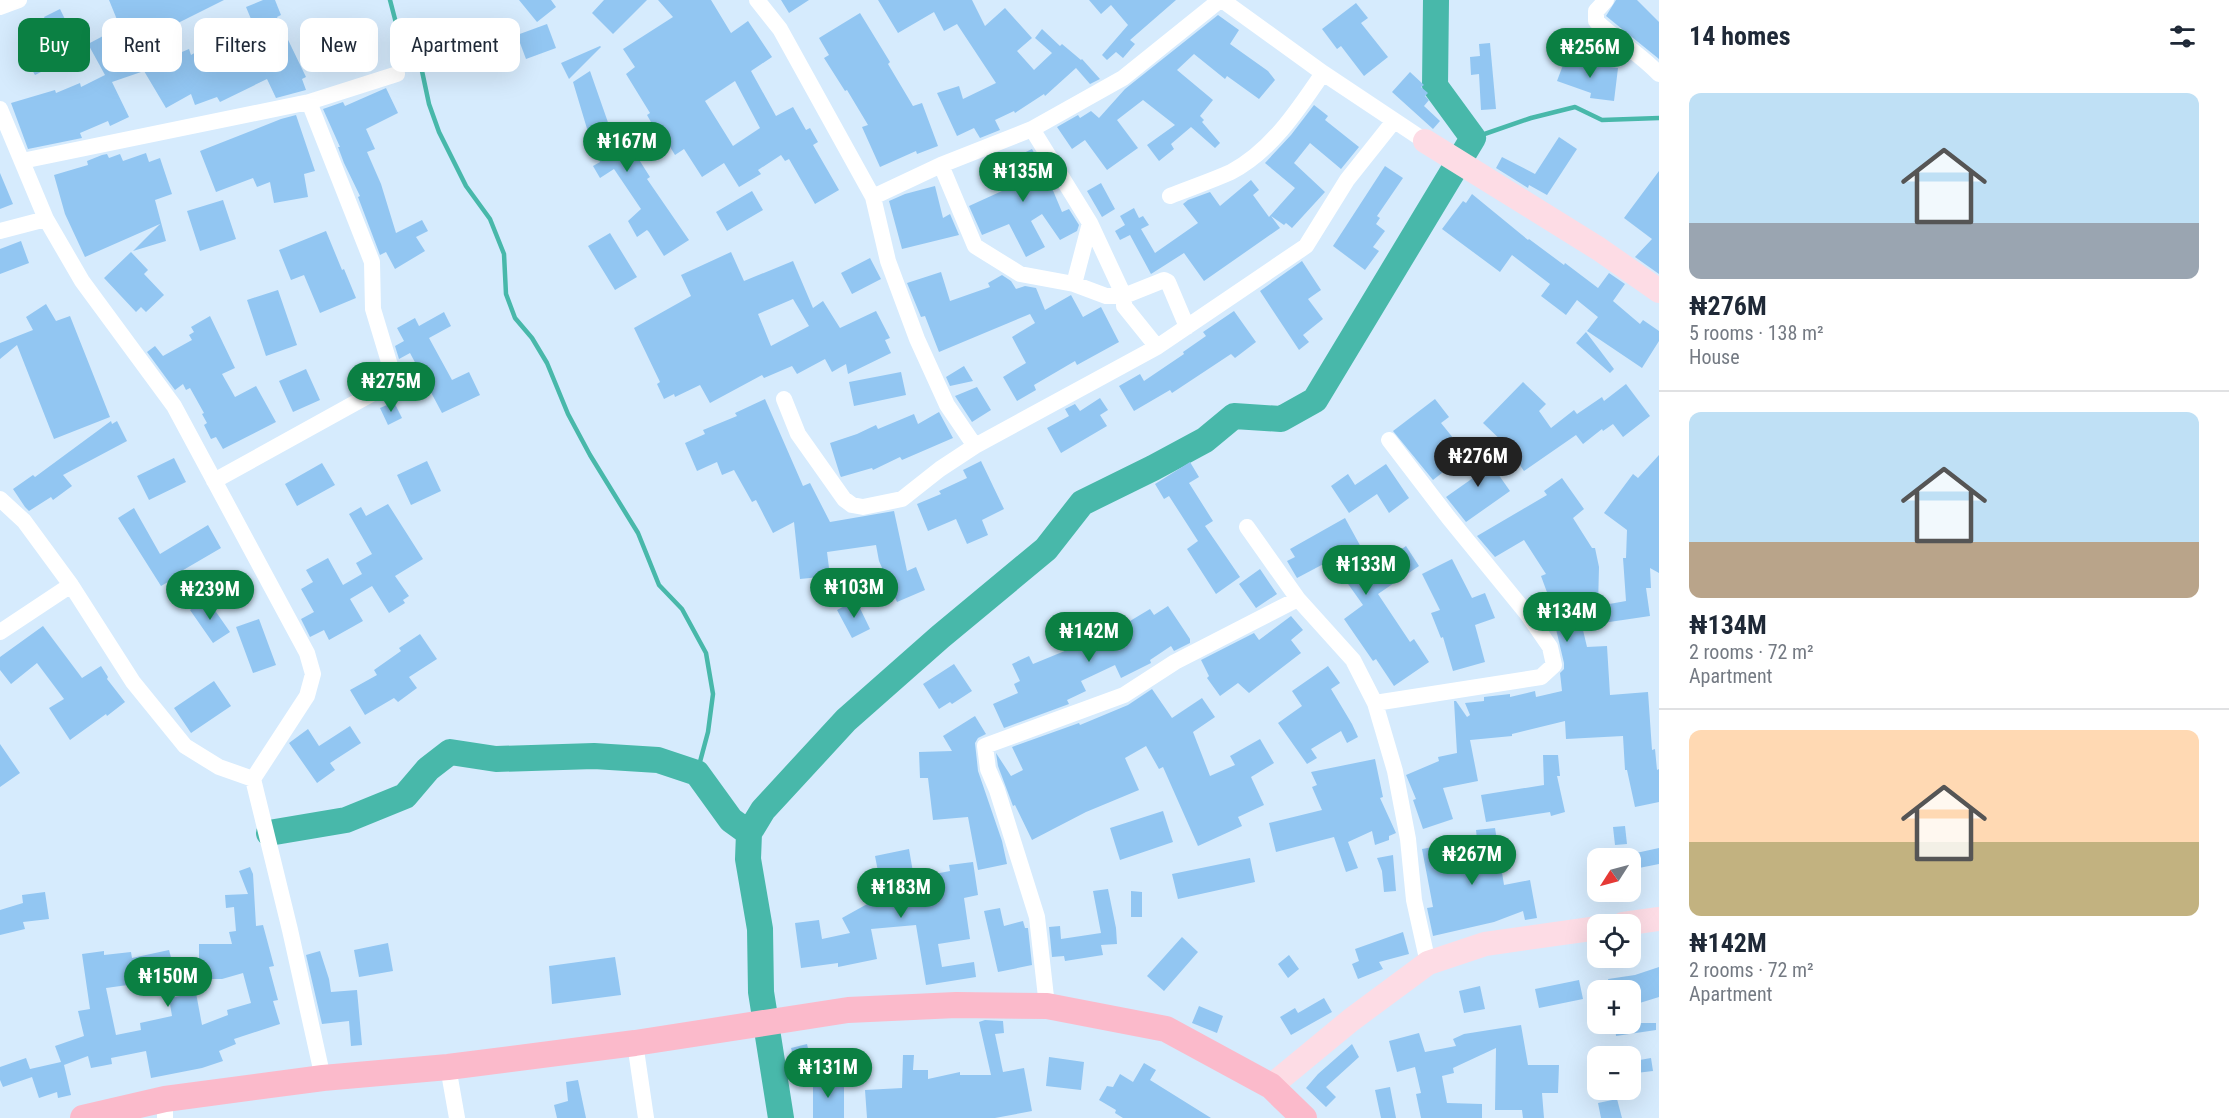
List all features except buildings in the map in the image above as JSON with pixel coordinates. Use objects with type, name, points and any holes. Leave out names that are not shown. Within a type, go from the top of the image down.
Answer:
[{"type":"main road","points":[[83,1118],[165,1108],[323,1078],[448,1067],[635,1043],[848,1010],[956,1005],[1047,1006],[1166,1029],[1271,1086],[1304,1118]]},
{"type":"street","points":[[0,7],[19,0]]},
{"type":"street","points":[[757,0],[780,29],[873,197],[888,261],[917,339],[947,405],[975,446]]},
{"type":"street","points":[[873,197],[941,165],[1032,129],[1123,78],[1221,0],[1394,122],[1599,249],[1659,291]]},
{"type":"street","points":[[1606,0],[1596,11],[1596,21],[1659,74]]},
{"type":"street","points":[[1170,196],[1232,171],[1267,146],[1299,108],[1323,73]]},
{"type":"street","points":[[22,161],[309,102],[397,74]]},
{"type":"street","points":[[214,481],[384,387],[392,372],[373,309],[372,262],[309,102]]},
{"type":"street","points":[[0,109],[46,219],[82,281],[174,405],[307,653],[313,674],[307,696],[253,779],[323,1078]]},
{"type":"street","points":[[784,399],[798,434],[844,499],[852,505],[863,507],[903,499],[940,469],[975,446],[1156,347],[1306,246],[1347,180],[1394,122]]},
{"type":"street","points":[[1032,129],[1090,223],[1124,296],[1125,306],[1156,347]]},
{"type":"street","points":[[941,165],[975,246],[1020,274],[1074,284],[1107,296],[1124,296],[1164,280],[1168,282],[1187,327]]},
{"type":"street","points":[[0,231],[46,219]]},
{"type":"street","points":[[1074,284],[1090,223]]},
{"type":"street","points":[[1375,703],[1541,677],[1554,664],[1550,647],[1528,615],[1389,440]]},
{"type":"street","points":[[0,499],[24,521],[71,585],[133,682],[185,746],[219,767],[253,779]]},
{"type":"street","points":[[1248,527],[1298,599],[1353,660],[1375,703],[1395,771],[1408,839],[1414,900],[1428,963]]},
{"type":"street","points":[[0,632],[71,585]]},
{"type":"street","points":[[1047,1006],[1037,918],[997,790],[988,769],[984,746],[1124,694],[1175,662],[1298,599]]},
{"type":"street","points":[[1641,922],[1659,919]]},
{"type":"street","points":[[1271,1086],[1352,1020],[1428,963],[1485,944],[1587,930]]},
{"type":"street","points":[[635,1043],[646,1118]]},
{"type":"street","points":[[448,1067],[457,1118]]},
{"type":"waterway","points":[[390,0],[396,23],[422,71],[429,104],[439,132],[466,186],[490,219],[504,254],[506,294],[515,318],[532,338],[547,363],[568,414],[590,455],[638,533],[659,585],[682,609],[706,653],[713,694],[708,732],[697,773]]},
{"type":"waterway","points":[[781,1118],[761,992],[760,929],[748,859],[749,833],[763,810],[846,720],[940,637],[1046,549],[1082,503],[1205,440],[1234,416],[1281,419],[1315,400],[1473,138],[1435,86],[1436,0]]},
{"type":"waterway","points":[[1473,138],[1531,118],[1575,107],[1602,120],[1659,118]]},
{"type":"waterway","points":[[269,833],[346,820],[405,796],[428,769],[450,752],[496,759],[594,756],[658,760],[697,773],[731,820],[749,833]]}]
